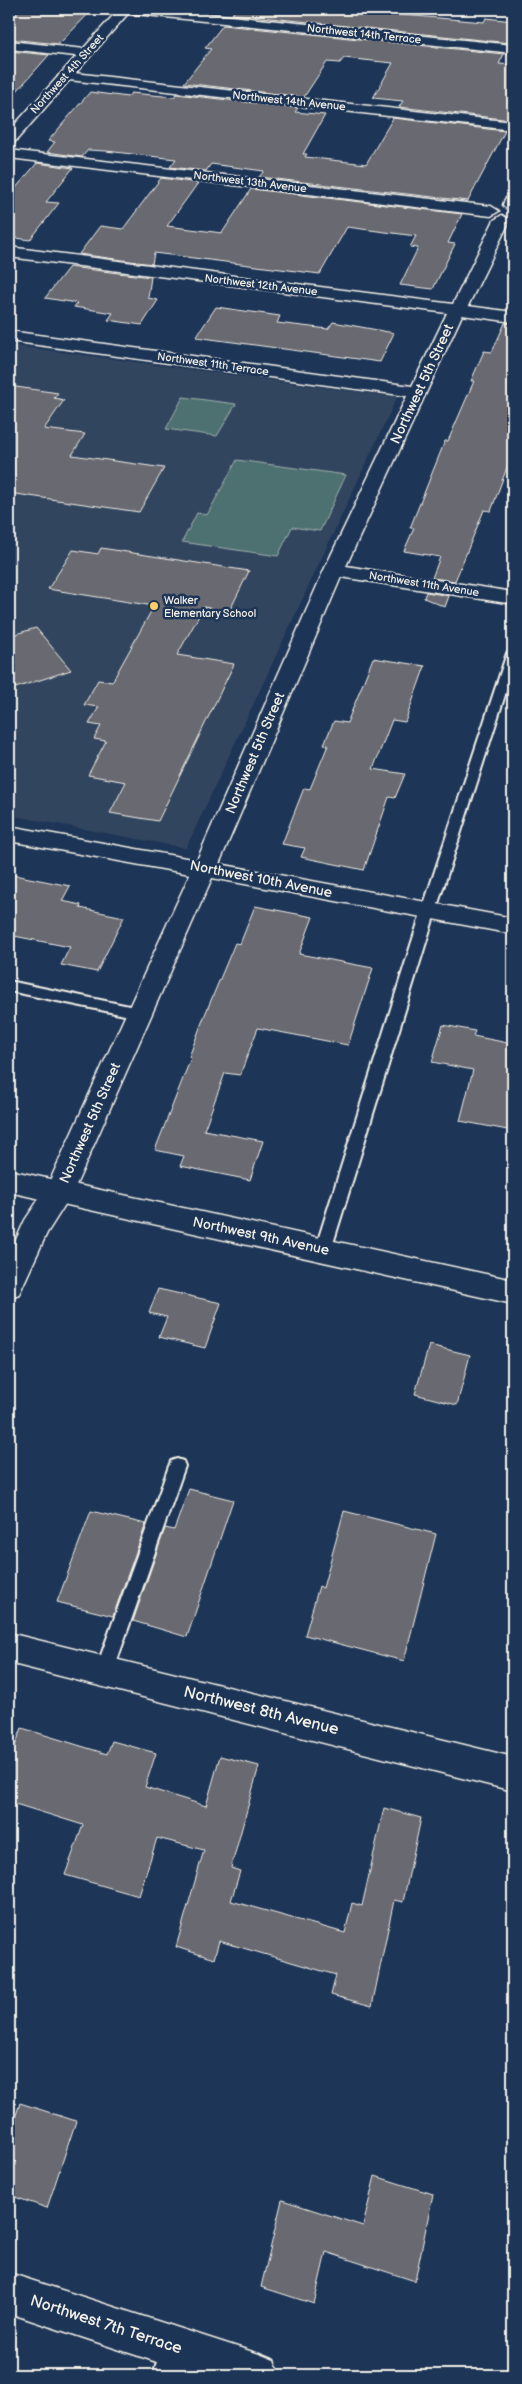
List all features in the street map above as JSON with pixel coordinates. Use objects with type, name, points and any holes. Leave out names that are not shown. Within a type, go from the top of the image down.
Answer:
[{"type":"street","name":"Northwest 14th Terrace","points":[[126,9],[513,49]]},
{"type":"street","name":"Northwest 4th Street","points":[[9,140],[126,9]]},
{"type":"street","points":[[9,45],[85,53]]},
{"type":"street","name":"Northwest 14th Avenue","points":[[65,76],[513,126]]},
{"type":"street","name":"Northwest 13th Avenue","points":[[9,154],[507,210]]},
{"type":"street","name":"Northwest 5th Street","points":[[9,1286],[35,1228],[59,1192],[205,868],[334,570],[456,310],[463,302],[507,210]]},
{"type":"street","name":"Northwest 12th Avenue","points":[[9,252],[513,317]]},
{"type":"street","name":"Northwest 11th Terrace","points":[[9,336],[418,392]]},
{"type":"street","name":"Northwest 11th Avenue","points":[[334,570],[513,598]]},
{"type":"street","name":"Northwest 10th Avenue","points":[[9,832],[513,926]]},
{"type":"street","name":"Northwest 9th Avenue","points":[[9,1181],[513,1292]]},
{"type":"street","name":"Northwest 8th Avenue","points":[[9,1648],[513,1774]]},
{"type":"street","name":"Northwest 7th Terrace","points":[[9,2293],[168,2361],[259,2375]]},
{"type":"lane","points":[[323,1250],[429,910],[513,653]]},
{"type":"lane","points":[[9,986],[139,1013]]},
{"type":"lane","points":[[104,1672],[178,1466]]},
{"type":"shaded area","name":"Walker Elementary School","points":[[9,345],[397,397],[186,848],[9,815]]},
{"type":"green space","points":[[183,397],[236,404],[217,436],[166,429]]},
{"type":"green space","points":[[237,460],[346,475],[320,531],[292,527],[278,556],[182,542],[197,513],[207,515]]},
{"type":"building","points":[[21,9],[93,9],[59,44],[9,39],[9,21]]},
{"type":"building","points":[[236,9],[335,9],[484,22],[486,18],[513,21],[513,35],[510,43],[232,14]]},
{"type":"building","points":[[223,25],[504,54],[499,64],[513,65],[513,117],[512,120],[399,107],[403,101],[373,98],[393,63],[344,58],[340,63],[327,62],[304,97],[184,83],[211,49],[205,48]]},
{"type":"building","points":[[9,51],[49,55],[9,100]]},
{"type":"building","points":[[90,92],[128,97],[131,93],[174,97],[176,94],[298,108],[295,112],[325,115],[303,154],[307,154],[305,157],[366,164],[393,118],[505,131],[468,201],[259,177],[264,171],[211,164],[206,171],[170,167],[176,159],[88,150],[82,157],[47,152],[55,142],[48,141]]},
{"type":"building","points":[[37,163],[73,168],[46,202],[59,203],[30,240],[9,237],[9,196]]},
{"type":"building","points":[[161,178],[198,183],[167,226],[222,233],[251,189],[462,214],[448,243],[455,244],[433,289],[400,285],[418,248],[410,247],[416,236],[347,227],[320,274],[154,253],[152,264],[79,254],[100,226],[123,229]]},
{"type":"building","points":[[69,267],[151,277],[148,298],[158,300],[142,325],[108,320],[113,313],[74,307],[77,303],[45,298]]},
{"type":"building","points":[[216,307],[280,316],[277,323],[328,329],[333,322],[394,333],[380,362],[196,337]]},
{"type":"building","points":[[505,323],[513,324],[513,451],[491,511],[484,510],[455,581],[432,578],[440,557],[404,551],[414,528],[410,528],[445,441],[448,441],[474,381],[471,381],[484,351],[492,352]]},
{"type":"building","points":[[9,386],[58,393],[54,398],[64,400],[44,429],[85,434],[72,455],[164,468],[139,512],[9,493]]},
{"type":"building","points":[[101,548],[249,571],[229,612],[204,607],[177,655],[234,664],[158,821],[110,813],[126,782],[88,775],[106,741],[94,739],[101,726],[89,724],[99,707],[84,705],[98,680],[112,682],[154,606],[48,589],[73,550],[98,554]]},
{"type":"building","points":[[426,592],[449,596],[445,607],[424,598]]},
{"type":"building","points":[[36,628],[71,670],[9,690],[9,636]]},
{"type":"building","points":[[373,658],[425,666],[405,722],[392,720],[373,769],[405,774],[395,798],[389,797],[364,870],[301,857],[305,848],[282,844],[304,788],[310,789],[328,745],[324,744],[334,721],[347,723]]},
{"type":"building","points":[[9,874],[70,886],[62,901],[81,905],[80,908],[124,917],[97,972],[61,965],[70,947],[9,935]]},
{"type":"building","points":[[255,906],[313,917],[299,954],[373,968],[348,1045],[258,1028],[240,1075],[225,1073],[204,1130],[263,1141],[250,1180],[180,1166],[184,1156],[155,1150],[191,1058],[189,1057],[204,1017],[235,943],[240,944]]},
{"type":"building","points":[[443,1025],[475,1031],[473,1036],[513,1044],[513,1131],[460,1121],[473,1070],[432,1062]]},
{"type":"building","points":[[158,1289],[221,1303],[205,1348],[159,1337],[167,1317],[149,1313]]},
{"type":"building","points":[[429,1345],[470,1355],[457,1405],[415,1394]]},
{"type":"building","points":[[189,1489],[233,1500],[187,1637],[133,1621],[165,1528],[174,1530]]},
{"type":"building","points":[[91,1511],[146,1524],[113,1616],[57,1602]]},
{"type":"building","points":[[344,1511],[436,1534],[404,1661],[305,1635],[319,1586],[323,1588]]},
{"type":"building","points":[[22,1728],[107,1754],[112,1741],[156,1753],[145,1787],[206,1806],[220,1756],[259,1766],[231,1868],[240,1871],[231,1901],[345,1933],[352,1903],[362,1906],[384,1808],[421,1818],[403,1902],[394,1900],[372,2006],[331,1995],[336,1975],[219,1941],[214,1959],[176,1947],[204,1850],[157,1838],[139,1896],[65,1875],[83,1825],[9,1802],[9,1761]]},
{"type":"building","points":[[20,2103],[76,2121],[47,2208],[9,2195],[9,2136]]},
{"type":"building","points":[[375,2176],[433,2194],[415,2281],[326,2252],[314,2304],[261,2287],[282,2200],[363,2226]]},
{"type":"place","name":"Walker Elementary School","points":[[154,606]]}]
